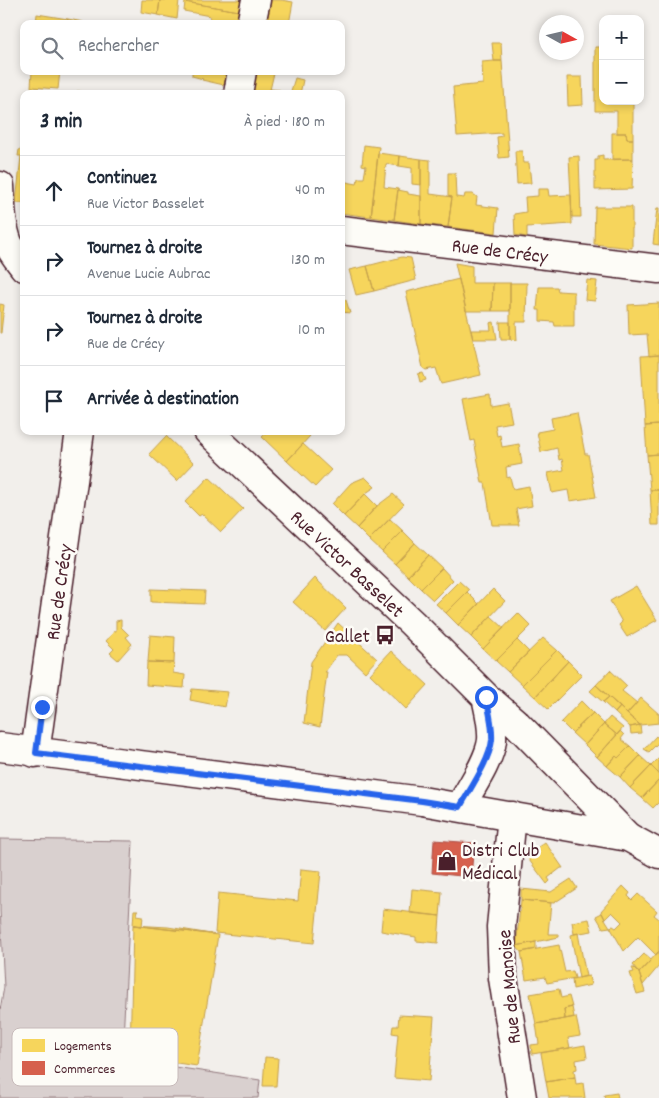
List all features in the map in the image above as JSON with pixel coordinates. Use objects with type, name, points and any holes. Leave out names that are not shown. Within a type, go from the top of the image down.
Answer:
[{"type":"street","points":[[252,20],[256,0]]},
{"type":"street","points":[[239,90],[241,75]]},
{"type":"street","points":[[0,186],[1,209],[13,259]]},
{"type":"street","name":"Rue de Crécy","points":[[345,230],[659,269]]},
{"type":"street","name":"Rue de Crécy","points":[[36,753],[79,435]]},
{"type":"street","name":"Rue Victor Basselet","points":[[212,435],[412,623],[486,697],[517,724],[628,836]]},
{"type":"street","points":[[460,807],[486,759],[492,741],[486,697]]},
{"type":"street","points":[[0,747],[460,807],[628,836],[659,854]]},
{"type":"street","name":"Rue de Manoise","points":[[512,816],[501,927],[503,978],[522,1098]]},
{"type":"shaded area","points":[[0,839],[133,841],[124,1028],[12,1028],[12,1086],[178,1086],[178,1068],[260,1080],[258,1098],[0,1098],[0,1010],[4,987],[0,911]]},
{"type":"building: Logements","points":[[142,0],[160,0],[158,15],[141,12]]},
{"type":"building: Logements","points":[[160,0],[179,0],[177,19],[158,15]]},
{"type":"building: Logements","points":[[185,0],[241,0],[239,11],[185,2]]},
{"type":"building: Logements","points":[[263,0],[293,2],[290,20],[260,20]]},
{"type":"building: Logements","points":[[185,2],[239,11],[238,20],[210,20],[210,16],[184,11]]},
{"type":"building: Logements","points":[[37,14],[68,19],[68,20],[36,20]]},
{"type":"building: Logements","points":[[492,43],[501,43],[502,61],[494,61]]},
{"type":"building: Logements","points":[[595,47],[599,47],[599,105],[633,105],[633,139],[627,139],[626,133],[617,133],[617,111],[595,111]]},
{"type":"building: Logements","points":[[502,61],[509,157],[499,158],[497,137],[502,136],[502,133],[457,136],[453,87],[483,84],[482,62]]},
{"type":"building: Logements","points":[[32,75],[60,75],[58,89],[31,87]]},
{"type":"building: Logements","points":[[192,75],[226,75],[224,85]]},
{"type":"building: Logements","points":[[250,75],[274,75],[270,90],[246,90]]},
{"type":"building: Logements","points":[[567,77],[582,77],[583,105],[568,106]]},
{"type":"building: Logements","points":[[295,78],[303,80],[301,90],[291,90]]},
{"type":"building: Logements","points":[[612,133],[626,133],[627,139],[633,139],[633,159],[612,159]]},
{"type":"building: Logements","points":[[364,145],[379,147],[371,217],[345,214],[345,182],[357,184],[358,178],[364,178],[366,166],[362,165]]},
{"type":"building: Logements","points":[[515,151],[522,151],[523,163],[529,163],[531,183],[517,184]]},
{"type":"building: Logements","points":[[378,153],[400,156],[399,166],[386,164],[384,187],[398,189],[394,220],[371,217]]},
{"type":"building: Logements","points":[[603,155],[603,160],[633,159],[632,189],[595,190],[595,160],[598,160],[598,156]]},
{"type":"building: Logements","points":[[400,156],[421,159],[421,185],[412,184],[412,168],[399,166]]},
{"type":"building: Logements","points":[[579,156],[581,217],[572,217],[569,157]]},
{"type":"building: Logements","points":[[421,159],[430,160],[430,194],[452,197],[448,227],[421,224]]},
{"type":"building: Logements","points":[[20,165],[20,203],[16,203]]},
{"type":"building: Logements","points":[[448,173],[455,173],[456,197],[464,198],[465,194],[473,194],[477,197],[476,205],[498,208],[496,233],[448,227],[452,197],[448,196]]},
{"type":"building: Logements","points":[[538,189],[548,189],[549,196],[571,195],[572,224],[527,227],[527,237],[515,235],[514,214],[526,212],[525,197],[538,196]]},
{"type":"building: Logements","points":[[398,190],[421,196],[421,224],[394,220]]},
{"type":"building: Logements","points":[[595,207],[632,207],[632,248],[594,244]]},
{"type":"building: Logements","points":[[657,208],[659,208],[659,245],[653,244]]},
{"type":"building: Logements","points":[[402,257],[411,258],[416,280],[374,291],[367,266]]},
{"type":"building: Logements","points":[[455,263],[472,266],[472,283],[493,283],[492,311],[466,311]]},
{"type":"building: Logements","points":[[367,266],[374,291],[356,295],[349,270]]},
{"type":"building: Logements","points":[[459,279],[481,375],[441,384],[436,368],[426,370],[423,368],[406,292]]},
{"type":"building: Logements","points":[[587,280],[597,281],[595,301],[585,300]]},
{"type":"building: Logements","points":[[493,283],[510,283],[510,311],[492,311]]},
{"type":"building: Logements","points":[[510,283],[527,283],[526,322],[516,322],[517,340],[510,339]]},
{"type":"building: Logements","points":[[539,287],[557,287],[558,291],[574,292],[574,326],[555,326],[554,322],[540,321],[540,310],[537,310]]},
{"type":"building: Logements","points":[[345,300],[346,300],[350,313],[345,312]]},
{"type":"building: Logements","points":[[659,303],[659,355],[649,356],[647,334],[629,335],[628,305]]},
{"type":"building: Logements","points":[[0,304],[4,305],[1,333],[0,333]]},
{"type":"building: Logements","points":[[494,322],[497,339],[473,339],[471,330],[491,330],[490,323]]},
{"type":"building: Logements","points":[[500,322],[510,322],[510,339],[501,339]]},
{"type":"building: Logements","points":[[659,355],[659,425],[645,426],[641,356]]},
{"type":"building: Logements","points":[[423,373],[426,380],[420,382],[418,374]]},
{"type":"building: Logements","points":[[490,394],[491,406],[508,403],[512,422],[495,425],[497,436],[500,435],[502,447],[519,444],[522,464],[506,467],[507,478],[510,477],[513,489],[529,486],[532,506],[516,509],[519,525],[492,525],[485,483],[482,483],[474,440],[471,441],[463,399]]},
{"type":"building: Logements","points":[[577,413],[585,454],[588,454],[596,497],[570,501],[568,490],[552,493],[548,473],[564,470],[562,459],[559,460],[557,448],[541,452],[537,432],[553,429],[551,418]]},
{"type":"building: Logements","points":[[659,425],[659,454],[647,455],[645,426]]},
{"type":"building: Logements","points":[[264,435],[310,436],[287,461],[262,437]]},
{"type":"building: Logements","points":[[166,436],[194,463],[177,481],[149,454]]},
{"type":"building: Logements","points":[[303,444],[331,470],[315,487],[287,461]]},
{"type":"building: Logements","points":[[659,454],[659,490],[650,490],[647,455]]},
{"type":"building: Logements","points":[[209,477],[243,509],[221,532],[202,514],[199,516],[185,502]]},
{"type":"building: Logements","points":[[365,477],[375,487],[366,493],[344,516],[332,504],[351,483]]},
{"type":"building: Logements","points":[[650,490],[659,490],[659,525],[652,525]]},
{"type":"building: Logements","points":[[365,494],[377,506],[357,528],[344,516]]},
{"type":"building: Logements","points":[[393,494],[404,504],[369,540],[357,528],[377,506]]},
{"type":"building: Logements","points":[[390,519],[403,531],[382,552],[369,540]]},
{"type":"building: Logements","points":[[403,531],[415,543],[395,564],[382,552]]},
{"type":"building: Logements","points":[[415,543],[428,555],[408,576],[395,564]]},
{"type":"building: Logements","points":[[428,555],[442,568],[421,589],[408,576]]},
{"type":"building: Logements","points":[[442,568],[453,580],[433,600],[421,589]]},
{"type":"building: Logements","points":[[315,578],[346,608],[325,631],[293,602]]},
{"type":"building: Logements","points":[[459,581],[469,590],[446,613],[436,604]]},
{"type":"building: Logements","points":[[636,586],[657,620],[627,637],[619,625],[622,622],[610,601]]},
{"type":"building: Logements","points":[[151,589],[205,591],[204,604],[151,602]]},
{"type":"building: Logements","points":[[493,589],[505,601],[471,637],[458,625]]},
{"type":"building: Logements","points":[[467,592],[479,604],[458,625],[446,613]]},
{"type":"building: Logements","points":[[518,613],[531,626],[496,661],[483,649]]},
{"type":"building: Logements","points":[[491,616],[504,628],[483,649],[471,637]]},
{"type":"building: Logements","points":[[121,620],[121,627],[129,635],[126,637],[132,644],[118,660],[110,653],[114,649],[106,641],[116,631],[116,621]]},
{"type":"building: Logements","points":[[338,623],[377,659],[365,672],[347,655],[337,655],[325,672],[327,672],[320,727],[304,723],[311,662]]},
{"type":"building: Logements","points":[[150,635],[175,637],[174,663],[148,662]]},
{"type":"building: Logements","points":[[543,638],[557,650],[522,685],[508,672]]},
{"type":"building: Logements","points":[[517,640],[529,652],[508,672],[496,661]]},
{"type":"building: Logements","points":[[557,650],[568,661],[535,697],[522,685]]},
{"type":"building: Logements","points":[[391,651],[428,685],[406,709],[370,674]]},
{"type":"building: Logements","points":[[568,661],[582,675],[548,709],[535,697]]},
{"type":"building: Logements","points":[[147,662],[174,663],[173,673],[185,675],[184,688],[146,685]]},
{"type":"building: Logements","points":[[610,670],[627,686],[622,691],[637,703],[627,714],[596,685]]},
{"type":"building: Logements","points":[[596,685],[609,697],[603,702],[590,691]]},
{"type":"building: Logements","points":[[192,689],[228,692],[225,707],[190,700]]},
{"type":"building: Logements","points":[[609,697],[620,707],[615,713],[603,702]]},
{"type":"building: Logements","points":[[641,698],[659,714],[659,723],[640,725],[627,714]]},
{"type":"building: Logements","points":[[581,701],[593,713],[572,733],[561,722]]},
{"type":"building: Logements","points":[[620,707],[640,725],[630,727],[615,713]]},
{"type":"building: Logements","points":[[593,713],[604,724],[585,745],[572,733]]},
{"type":"building: Logements","points":[[610,717],[623,728],[617,735],[604,724]]},
{"type":"building: Logements","points":[[604,724],[617,735],[597,757],[585,745]]},
{"type":"building: Logements","points":[[640,725],[641,733],[631,734],[630,727]]},
{"type":"building: Logements","points":[[620,731],[624,735],[621,739],[630,746],[618,758],[616,756],[607,766],[597,757]]},
{"type":"building: Logements","points":[[656,736],[659,742],[649,752],[644,749]]},
{"type":"building: Logements","points":[[630,746],[640,756],[620,777],[607,766],[616,756],[618,758]]},
{"type":"building: Logements","points":[[640,756],[651,766],[630,788],[620,777]]},
{"type":"building: Logements","points":[[659,759],[659,774],[651,766]]},
{"type":"building: Logements","points":[[651,766],[659,774],[659,780],[642,798],[630,788]]},
{"type":"building: Logements","points":[[659,780],[659,802],[653,808],[642,798]]},
{"type":"building: Logements","points":[[545,842],[563,868],[548,878],[550,881],[547,884],[526,856]]},
{"type":"building: Logements","points":[[301,869],[321,871],[314,943],[215,933],[218,893],[298,901]]},
{"type":"building: Logements","points":[[571,879],[577,888],[554,903],[521,900],[521,889],[551,892]]},
{"type":"building: Logements","points":[[623,886],[630,893],[628,896],[632,900],[638,894],[657,911],[654,915],[659,919],[659,951],[656,955],[638,937],[624,951],[610,927],[616,928],[622,922],[612,912],[605,919],[601,911]]},
{"type":"building: Logements","points":[[412,889],[442,892],[440,916],[410,913]]},
{"type":"building: Logements","points":[[521,900],[551,903],[548,934],[559,934],[559,937],[516,946]]},
{"type":"building: Logements","points":[[383,909],[440,916],[438,943],[416,941],[416,937],[381,931]]},
{"type":"building: Logements","points":[[134,910],[138,910],[137,915],[143,916],[142,926],[133,925]]},
{"type":"building: Logements","points":[[602,913],[610,927],[603,928],[596,916]]},
{"type":"building: Logements","points":[[589,919],[592,931],[574,934],[572,922]]},
{"type":"building: Logements","points":[[133,925],[168,927],[211,934],[165,929]]},
{"type":"building: Logements","points":[[133,925],[218,935],[197,1066],[178,1063],[178,1028],[131,1028]]},
{"type":"building: Logements","points":[[578,933],[586,976],[579,978],[571,935]]},
{"type":"building: Logements","points":[[536,942],[536,949],[521,952],[516,946]]},
{"type":"building: Logements","points":[[559,945],[565,972],[573,971],[575,978],[547,983],[545,977],[526,980],[521,952]]},
{"type":"building: Logements","points":[[659,951],[659,966],[643,985],[639,973]]},
{"type":"building: Logements","points":[[644,954],[651,960],[639,973],[633,965]]},
{"type":"building: Logements","points":[[632,968],[639,973],[645,992],[637,994],[630,973],[634,972]]},
{"type":"building: Logements","points":[[589,976],[591,985],[573,989],[572,979]]},
{"type":"building: Logements","points":[[559,989],[561,998],[569,996],[572,1007],[564,1009],[565,1019],[536,1024],[530,994]]},
{"type":"building: Logements","points":[[572,1007],[574,1017],[565,1019],[564,1009]]},
{"type":"building: Logements","points":[[399,1015],[434,1017],[429,1081],[394,1078],[398,1034],[392,1033],[393,1026],[398,1026]]},
{"type":"building: Logements","points":[[576,1017],[580,1036],[568,1038],[570,1048],[532,1054],[531,1045],[539,1044],[536,1024]]},
{"type":"building: Logements","points":[[585,1045],[587,1058],[576,1060],[577,1069],[574,1070],[575,1077],[546,1082],[541,1053]]},
{"type":"building: Logements","points":[[265,1057],[278,1058],[276,1086],[263,1086]]},
{"type":"building: Logements","points":[[575,1077],[576,1084],[583,1083],[585,1098],[549,1098],[546,1082]]},
{"type":"building: Logements","points":[[617,1093],[618,1098],[605,1098],[604,1095]]},
{"type":"building: Commerces","points":[[434,840],[474,843],[471,877],[432,873]]},
{"type":"place","name":"Gallet","points":[[385,635]]},
{"type":"place","name":"Distri Club Médical","points":[[447,861]]},
{"type":"route","points":[[42,707],[36,753],[460,807],[486,759],[492,741],[486,697]]}]
